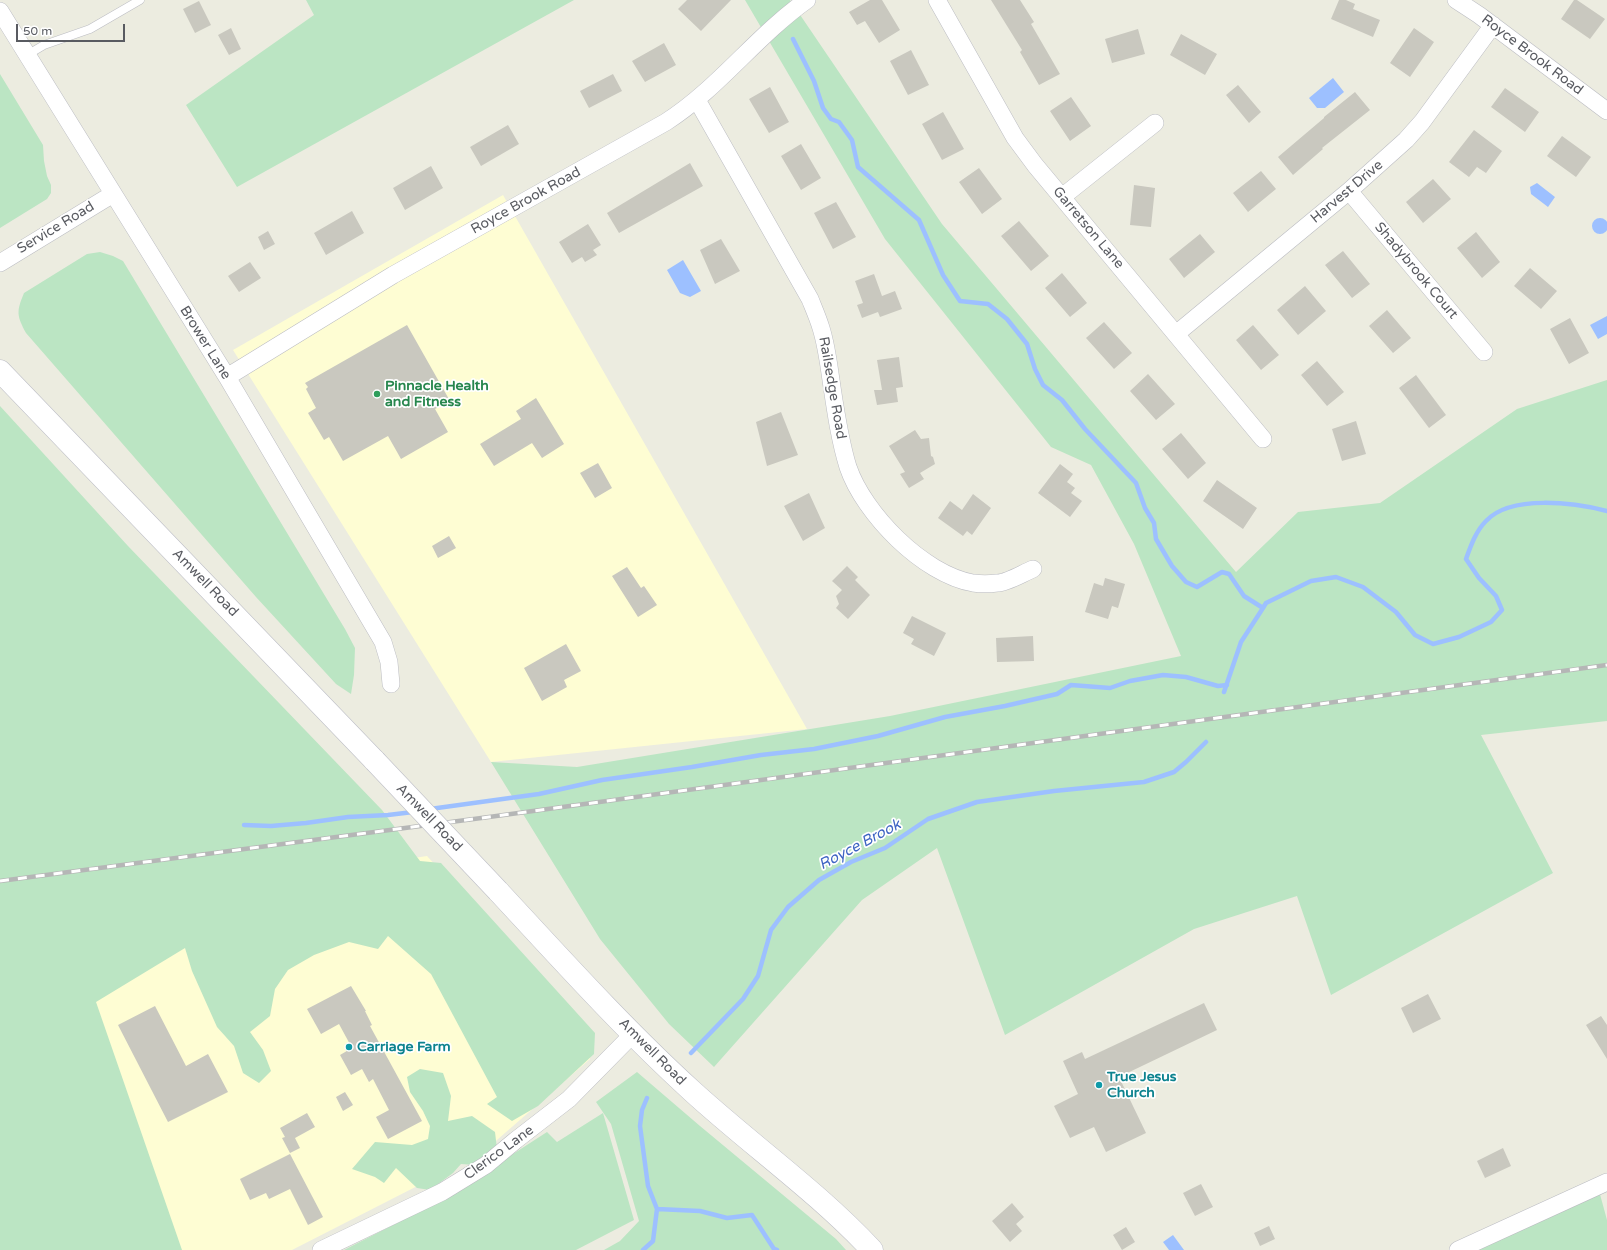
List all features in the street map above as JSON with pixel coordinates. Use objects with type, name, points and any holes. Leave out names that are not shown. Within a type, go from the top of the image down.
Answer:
[{"type":"main road","name":"Amwell Road","points":[[0,370],[375,761],[663,1065],[815,1197],[872,1250]]},
{"type":"street","name":"Royce Brook Road","points":[[227,377],[393,276],[666,122],[697,100],[785,16],[807,0]]},
{"type":"street","name":"Garretson Lane","points":[[937,0],[1015,138],[1035,165],[1263,439]]},
{"type":"street","name":"Royce Brook Road","points":[[1456,0],[1493,25],[1607,110]]},
{"type":"street","name":"Brower Lane","points":[[0,11],[227,377],[383,642],[389,662],[391,684]]},
{"type":"street","name":"Harvest Drive","points":[[1176,334],[1383,162],[1422,122],[1493,25]]},
{"type":"street","name":"Railsedge Road","points":[[697,100],[810,300],[821,328],[828,356],[841,439],[849,469],[864,497],[881,522],[899,542],[924,561],[949,575],[973,583],[998,584],[1033,568]]},
{"type":"street","points":[[1062,197],[1155,123]]},
{"type":"street","name":"Shadybrook Court","points":[[1349,191],[1484,352]]},
{"type":"street","name":"Service Road","points":[[0,262],[113,194]]},
{"type":"street","name":"Clerico Lane","points":[[321,1250],[442,1192],[486,1165],[569,1099],[633,1034]]},
{"type":"street","points":[[1458,1250],[1607,1182]]},
{"type":"lane","points":[[27,54],[44,45],[90,29],[140,0]]},
{"type":"shaded area","points":[[306,0],[574,0],[237,187],[186,105],[314,15]]},
{"type":"shaded area","points":[[745,0],[790,0],[942,224],[1236,572],[1298,512],[1380,503],[1517,409],[1607,380],[1607,721],[1481,735],[1553,873],[1331,995],[1297,896],[1194,929],[1005,1035],[937,848],[862,900],[714,1067],[669,1024],[600,939],[491,762],[577,767],[890,716],[1181,656],[1134,544],[1091,465],[1051,447],[885,239]]},
{"type":"shaded area","points":[[0,74],[43,145],[44,161],[47,176],[51,185],[51,193],[47,199],[0,228]]},
{"type":"shaded area","points":[[503,195],[807,729],[491,762],[233,350]]},
{"type":"shaded area","points":[[100,252],[123,261],[345,629],[355,648],[354,675],[351,694],[336,684],[256,597],[26,333],[19,318],[20,305],[24,293],[87,254]]},
{"type":"shaded area","points":[[0,406],[128,546],[382,810],[420,861],[441,863],[595,1033],[594,1054],[538,1106],[512,1121],[487,1104],[497,1097],[431,974],[388,936],[378,949],[349,942],[314,955],[288,970],[275,989],[270,1016],[250,1032],[263,1050],[271,1071],[259,1083],[243,1073],[234,1046],[217,1027],[192,971],[185,948],[96,1002],[182,1250],[0,1250]]},
{"type":"shaded area","name":"Carriage Farm","points":[[427,856],[591,1035],[590,1059],[482,1153],[292,1250],[177,1250],[60,910]]},
{"type":"shaded area","points":[[420,1069],[443,1073],[451,1096],[448,1121],[472,1116],[495,1132],[497,1149],[475,1165],[461,1164],[453,1173],[430,1190],[417,1188],[396,1168],[384,1183],[375,1177],[352,1169],[375,1142],[412,1145],[428,1139],[430,1126],[423,1111],[410,1092],[407,1077]]},
{"type":"shaded area","points":[[637,1072],[836,1239],[846,1250],[604,1250],[620,1241],[639,1221],[611,1124],[596,1102]]},
{"type":"shaded area","points":[[603,1113],[634,1220],[576,1250],[344,1250],[442,1200],[547,1132],[557,1142]]},
{"type":"shaded area","points":[[1598,1187],[1607,1220],[1607,1250],[1466,1250]]},
{"type":"water","points":[[1333,78],[1344,92],[1325,108],[1317,108],[1309,98]]},
{"type":"water","points":[[1537,183],[1555,197],[1548,207],[1531,194],[1530,187]]},
{"type":"water","points":[[1597,218],[1603,218],[1608,223],[1606,232],[1603,234],[1597,234],[1592,229],[1592,223]]},
{"type":"water","points":[[683,260],[701,291],[690,297],[680,293],[667,270]]},
{"type":"water","points":[[1607,316],[1607,334],[1598,339],[1590,325]]},
{"type":"water","points":[[1173,1235],[1184,1250],[1169,1250],[1163,1242]]},
{"type":"building","points":[[687,0],[731,0],[701,31],[678,9]]},
{"type":"building","points":[[870,0],[882,0],[900,30],[879,43],[865,21],[857,25],[849,12]]},
{"type":"building","points":[[991,0],[1020,0],[1034,22],[1031,24],[1060,74],[1039,85],[1020,52],[1022,50]]},
{"type":"building","points":[[1339,0],[1346,0],[1355,4],[1353,9],[1380,20],[1373,37],[1331,19]]},
{"type":"building","points":[[1574,0],[1577,0],[1605,19],[1590,39],[1561,19]]},
{"type":"building","points":[[199,1],[211,25],[195,33],[183,9]]},
{"type":"building","points":[[231,28],[241,49],[229,55],[218,35]]},
{"type":"building","points":[[1414,28],[1434,42],[1410,77],[1390,63]]},
{"type":"building","points":[[1138,29],[1145,54],[1112,63],[1105,39]]},
{"type":"building","points":[[1181,34],[1217,54],[1205,75],[1170,55]]},
{"type":"building","points":[[664,43],[676,65],[645,82],[632,61]]},
{"type":"building","points":[[911,50],[929,85],[908,95],[890,61]]},
{"type":"building","points":[[613,74],[622,91],[589,108],[580,91]]},
{"type":"building","points":[[1238,85],[1261,112],[1249,123],[1226,95]]},
{"type":"building","points":[[770,87],[789,122],[769,133],[749,99]]},
{"type":"building","points":[[1505,88],[1539,112],[1525,132],[1491,107]]},
{"type":"building","points":[[1355,92],[1370,110],[1322,148],[1323,149],[1293,175],[1278,157]]},
{"type":"building","points":[[1071,97],[1091,126],[1070,141],[1050,111]]},
{"type":"building","points":[[943,112],[964,149],[942,160],[922,124]]},
{"type":"building","points":[[508,125],[519,144],[481,166],[470,147]]},
{"type":"building","points":[[1474,130],[1502,151],[1486,173],[1477,167],[1469,177],[1449,162]]},
{"type":"building","points":[[1562,136],[1591,157],[1576,177],[1547,156]]},
{"type":"building","points":[[801,144],[821,178],[801,190],[781,156]]},
{"type":"building","points":[[690,163],[703,186],[619,233],[607,213]]},
{"type":"building","points":[[431,166],[443,188],[405,210],[393,188]]},
{"type":"building","points":[[979,168],[1002,199],[982,214],[959,182]]},
{"type":"building","points":[[1261,171],[1276,189],[1248,212],[1233,193]]},
{"type":"building","points":[[1433,179],[1451,199],[1423,223],[1406,202]]},
{"type":"building","points":[[1134,185],[1155,188],[1151,227],[1130,225]]},
{"type":"building","points":[[836,202],[856,237],[833,249],[814,213]]},
{"type":"building","points":[[352,211],[364,233],[326,255],[314,233]]},
{"type":"building","points":[[1019,221],[1049,256],[1031,271],[1001,236]]},
{"type":"building","points":[[588,224],[601,245],[593,250],[597,255],[585,262],[582,257],[572,263],[559,242]]},
{"type":"building","points":[[268,231],[275,244],[264,250],[258,237]]},
{"type":"building","points":[[1476,232],[1500,262],[1482,278],[1457,248]]},
{"type":"building","points":[[1200,234],[1215,252],[1184,278],[1169,259]]},
{"type":"building","points":[[721,239],[740,271],[715,284],[700,250]]},
{"type":"building","points":[[1343,251],[1370,284],[1352,298],[1325,265]]},
{"type":"building","points":[[250,262],[261,278],[239,292],[228,276]]},
{"type":"building","points":[[1530,268],[1557,291],[1541,309],[1514,286]]},
{"type":"building","points":[[1062,273],[1087,303],[1070,317],[1045,288]]},
{"type":"building","points":[[874,274],[882,296],[895,291],[902,309],[880,317],[878,312],[862,318],[857,305],[863,303],[855,281]]},
{"type":"building","points":[[1305,286],[1326,311],[1298,335],[1277,310]]},
{"type":"building","points":[[1387,310],[1411,338],[1393,353],[1369,326]]},
{"type":"building","points":[[1570,318],[1589,353],[1569,364],[1550,329]]},
{"type":"building","points":[[1104,322],[1132,353],[1114,369],[1086,338]]},
{"type":"building","name":"Pinnacle Health and Fitness","points":[[407,325],[450,401],[435,409],[448,432],[401,459],[388,436],[343,461],[329,437],[324,440],[308,413],[316,408],[306,389],[308,387],[305,383]]},
{"type":"building","points":[[1253,325],[1279,355],[1261,370],[1236,340]]},
{"type":"building","points":[[899,357],[903,387],[896,388],[898,402],[877,405],[874,390],[882,390],[877,360]]},
{"type":"building","points":[[1317,361],[1344,392],[1327,406],[1301,375]]},
{"type":"building","points":[[1148,374],[1175,404],[1156,420],[1130,391]]},
{"type":"building","points":[[1416,375],[1446,415],[1429,428],[1399,388]]},
{"type":"building","points":[[536,398],[564,444],[542,458],[532,443],[494,466],[480,444],[521,419],[516,411]]},
{"type":"building","points":[[781,412],[798,455],[767,466],[756,422]]},
{"type":"building","points":[[1356,421],[1366,454],[1342,461],[1332,429]]},
{"type":"building","points":[[915,430],[921,439],[929,438],[931,456],[933,457],[935,464],[920,473],[924,479],[909,488],[900,474],[905,472],[889,446]]},
{"type":"building","points":[[1181,433],[1206,463],[1188,479],[1162,449]]},
{"type":"building","points":[[598,463],[612,488],[595,498],[580,473]]},
{"type":"building","points":[[1060,464],[1073,474],[1067,482],[1075,488],[1071,493],[1082,501],[1070,517],[1038,493]]},
{"type":"building","points":[[1217,480],[1257,508],[1243,529],[1203,501]]},
{"type":"building","points":[[809,493],[825,528],[803,541],[784,506]]},
{"type":"building","points":[[973,494],[991,508],[972,535],[967,531],[963,536],[938,518],[950,501],[962,510]]},
{"type":"building","points":[[449,536],[456,548],[438,558],[432,546]]},
{"type":"building","points":[[847,566],[858,577],[855,580],[870,595],[848,619],[836,608],[839,604],[836,596],[842,590],[832,581]]},
{"type":"building","points":[[627,567],[641,588],[644,586],[657,605],[638,617],[612,576]]},
{"type":"building","points":[[1105,578],[1125,584],[1118,608],[1112,606],[1108,619],[1085,612],[1094,583],[1103,586]]},
{"type":"building","points":[[912,616],[946,633],[934,656],[911,644],[914,639],[903,633]]},
{"type":"building","points":[[1033,636],[1034,661],[997,662],[996,638]]},
{"type":"building","points":[[566,644],[581,671],[564,680],[567,687],[542,701],[524,668]]},
{"type":"building","points":[[351,986],[366,1011],[372,1025],[370,1026],[422,1121],[388,1139],[376,1117],[389,1110],[373,1079],[369,1082],[362,1069],[351,1075],[340,1055],[352,1048],[339,1024],[321,1034],[307,1009]]},
{"type":"building","points":[[1428,994],[1441,1019],[1413,1033],[1401,1008]]},
{"type":"building","name":"True Jesus Church","points":[[1204,1003],[1217,1030],[1119,1077],[1146,1133],[1106,1152],[1094,1127],[1070,1138],[1054,1106],[1078,1094],[1063,1061],[1082,1052],[1085,1059]]},
{"type":"building","points":[[155,1006],[186,1066],[208,1054],[228,1092],[168,1122],[118,1025]]},
{"type":"building","points":[[1601,1016],[1607,1025],[1607,1059],[1586,1025]]},
{"type":"building","points":[[345,1092],[353,1105],[343,1111],[336,1097]]},
{"type":"building","points":[[307,1113],[315,1127],[295,1138],[300,1148],[290,1153],[282,1138],[285,1137],[280,1128]]},
{"type":"building","points":[[1503,1148],[1511,1166],[1485,1178],[1477,1161]]},
{"type":"building","points":[[290,1154],[323,1217],[308,1225],[290,1189],[269,1199],[266,1193],[250,1200],[240,1179]]},
{"type":"building","points":[[1201,1184],[1213,1207],[1195,1216],[1183,1193]]},
{"type":"building","points":[[1012,1203],[1024,1217],[1016,1224],[1022,1231],[1010,1242],[992,1221]]},
{"type":"building","points":[[1269,1226],[1275,1239],[1260,1246],[1254,1233]]},
{"type":"building","points":[[1126,1227],[1135,1242],[1122,1250],[1113,1235]]},
{"type":"waterway","points":[[793,39],[814,81],[823,108],[831,119],[839,122],[852,140],[858,167],[919,220],[943,275],[960,301],[988,304],[1007,319],[1027,344],[1035,369],[1043,385],[1062,400],[1085,429],[1136,483],[1145,508],[1154,523],[1156,539],[1172,566],[1186,582],[1197,587],[1222,572],[1229,574],[1244,596],[1263,608]]},
{"type":"waterway","name":"Royce Brook","points":[[1224,692],[1241,642],[1266,603],[1311,581],[1336,577],[1363,587],[1396,612],[1415,635],[1433,644],[1459,637],[1491,622],[1502,610],[1496,596],[1479,578],[1466,559],[1479,529],[1497,512],[1511,507],[1544,503],[1578,505],[1607,511]]},
{"type":"waterway","points":[[430,809],[539,794],[602,780],[761,755],[814,749],[878,736],[945,717],[1005,706],[1057,694],[1071,685],[1110,688],[1130,681],[1163,675],[1186,677],[1218,686],[1227,685]]},
{"type":"waterway","name":"Royce Brook","points":[[691,1053],[743,999],[758,976],[771,930],[788,907],[819,880],[851,862],[885,848],[928,819],[977,802],[1054,791],[1144,782],[1174,772],[1206,742]]},
{"type":"waterway","points":[[244,825],[271,826],[348,817],[413,812]]},
{"type":"waterway","name":"Royce Brook","points":[[643,1250],[653,1241],[657,1209],[648,1186],[640,1126],[642,1110],[647,1098]]},
{"type":"waterway","points":[[657,1209],[700,1211],[727,1218],[752,1215],[774,1249],[777,1250]]},
{"type":"railway","points":[[0,881],[489,817],[1607,665]]},
{"type":"place","name":"Pinnacle Health and Fitness","points":[[377,394]]},
{"type":"place","name":"Carriage Farm","points":[[349,1047]]},
{"type":"place","name":"True Jesus Church","points":[[1099,1085]]}]
